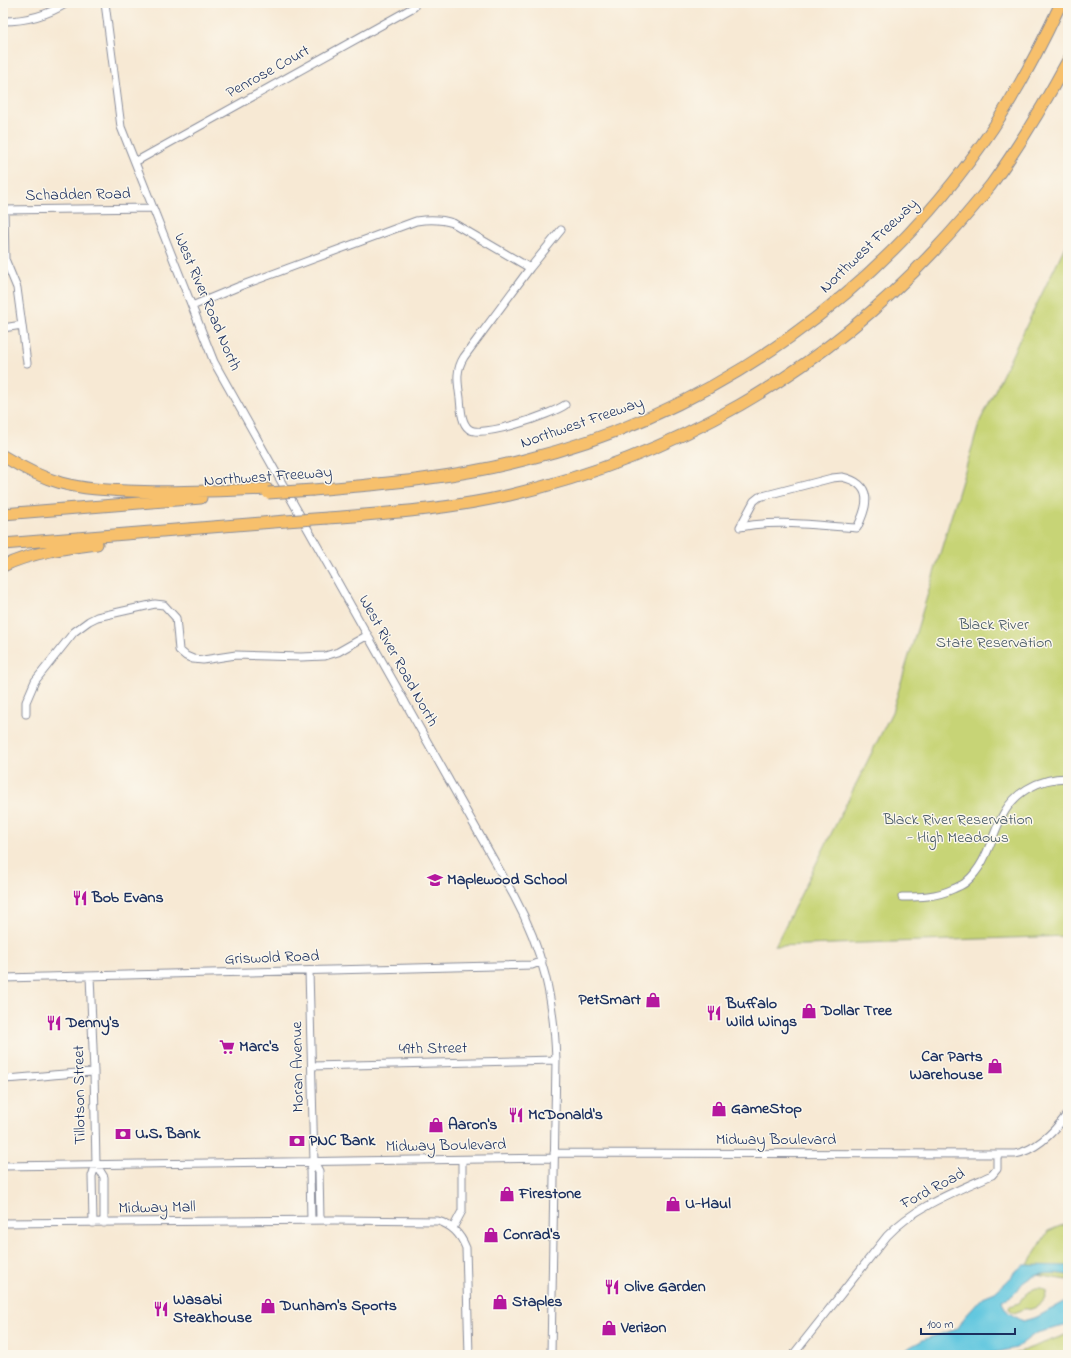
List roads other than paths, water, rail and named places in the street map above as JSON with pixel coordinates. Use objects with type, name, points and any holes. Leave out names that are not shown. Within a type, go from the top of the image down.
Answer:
[{"type":"highway","name":"Northwest Freeway","points":[[3,514],[268,491],[357,486],[420,480],[476,471],[525,460],[574,446],[609,434],[688,399],[741,370],[801,330],[860,282],[901,242],[939,200],[994,127],[1029,68],[1061,3]]},
{"type":"highway","points":[[3,544],[405,512],[470,503],[508,496],[552,485],[651,450],[711,422],[743,404],[791,374],[840,339],[871,313],[924,262],[956,228],[990,186],[1050,94],[1068,60]]},
{"type":"highway","points":[[3,456],[17,465],[41,476],[61,483],[92,489],[172,492],[268,491]]},
{"type":"highway","points":[[3,566],[48,551],[102,543],[207,534],[242,525]]},
{"type":"street","points":[[3,21],[26,19],[51,12],[67,3]]},
{"type":"street","name":"West River Road North","points":[[105,3],[121,126],[214,362],[517,901],[534,938],[542,961],[552,1004],[556,1060],[551,1355]]},
{"type":"street","name":"Penrose Court","points":[[135,162],[414,7]]},
{"type":"street","name":"Schadden Road","points":[[4,210],[153,208]]},
{"type":"street","points":[[4,210],[5,259],[17,288],[27,363]]},
{"type":"street","points":[[192,306],[240,286],[416,221],[437,219],[453,223],[530,268]]},
{"type":"street","points":[[561,230],[530,268],[459,366],[458,382],[462,418],[469,429],[473,431],[483,432],[539,417],[565,405]]},
{"type":"street","points":[[3,328],[22,325]]},
{"type":"street","points":[[842,477],[857,482],[866,495],[866,508],[857,528],[773,522],[757,523],[740,527],[754,501],[765,495],[832,478],[842,477]]},
{"type":"street","points":[[26,714],[26,702],[35,681],[74,632],[89,621],[113,613],[155,604],[164,605],[176,618],[179,650],[186,656],[193,659],[203,660],[236,654],[301,657],[325,656],[338,652],[368,635]]},
{"type":"street","points":[[902,897],[936,896],[966,882],[984,860],[1002,815],[1012,800],[1024,790],[1038,783],[1057,778],[1068,778]]},
{"type":"street","name":"Griswold Road","points":[[3,978],[532,965],[542,961]]},
{"type":"street","name":"Moran Avenue","points":[[309,971],[314,1162],[310,1171],[311,1220]]},
{"type":"street","name":"Tillotson Street","points":[[90,976],[96,1164],[92,1176],[93,1223]]},
{"type":"street","name":"49th Street","points":[[312,1066],[556,1060]]},
{"type":"street","points":[[3,1079],[64,1073],[94,1072]]},
{"type":"street","points":[[997,1154],[1020,1153],[1032,1148],[1054,1130],[1068,1113]]},
{"type":"street","name":"Midway Boulevard","points":[[3,1166],[462,1160],[554,1156],[997,1154]]},
{"type":"street","name":"Ford Road","points":[[793,1355],[887,1236],[898,1225],[905,1219],[932,1204],[992,1175],[997,1168],[997,1154]]},
{"type":"street","points":[[453,1228],[462,1211],[462,1160]]},
{"type":"street","name":"Moran Avenue","points":[[314,1162],[319,1171],[320,1220]]},
{"type":"street","name":"Tillotson Street","points":[[96,1164],[104,1177],[104,1223]]},
{"type":"street","points":[[320,1220],[431,1220],[444,1223],[453,1228],[464,1243],[467,1252],[469,1355]]},
{"type":"street","name":"Midway Mall","points":[[3,1223],[320,1220]]},
{"type":"water","points":[[1024,1265],[1068,1266],[1068,1275],[1057,1273],[1034,1276],[1023,1283],[1013,1295],[1002,1300],[1007,1311],[1023,1321],[1037,1317],[1068,1300],[1068,1325],[1036,1333],[1016,1348],[998,1352],[977,1355],[900,1355],[910,1347],[925,1339],[954,1330],[960,1325],[964,1318],[983,1297],[995,1292],[1011,1278],[1013,1273]]},
{"type":"place","name":"Maplewood School","points":[[435,880]]},
{"type":"place","name":"Bob Evans","points":[[80,898]]},
{"type":"place","name":"PetSmart","points":[[653,1000]]},
{"type":"place","name":"Dollar Tree","points":[[809,1011]]},
{"type":"place","name":"Buffalo Wild Wings","points":[[714,1013]]},
{"type":"place","name":"Denny's","points":[[54,1023]]},
{"type":"place","name":"Marc's","points":[[227,1047]]},
{"type":"place","name":"Car Parts Warehouse","points":[[995,1066]]},
{"type":"place","name":"GameStop","points":[[719,1109]]},
{"type":"place","name":"McDonald's","points":[[516,1115]]},
{"type":"place","name":"Aaron's","points":[[436,1125]]},
{"type":"place","name":"U.S. Bank","points":[[123,1134]]},
{"type":"place","name":"PNC Bank","points":[[297,1141]]},
{"type":"place","name":"Firestone","points":[[507,1194]]},
{"type":"place","name":"U-Haul","points":[[673,1204]]},
{"type":"place","name":"Conrad's","points":[[491,1235]]},
{"type":"place","name":"Olive Garden","points":[[612,1287]]},
{"type":"place","name":"Staples","points":[[500,1302]]},
{"type":"place","name":"Dunham's Sports","points":[[268,1306]]},
{"type":"place","name":"Wasabi Steakhouse","points":[[161,1309]]},
{"type":"place","name":"Verizon","points":[[609,1328]]},
{"type":"park label","name":"Black River State Reservation","points":[[994,634]]},
{"type":"park label","name":"Black River Reservation - High Meadows","points":[[958,829]]}]
